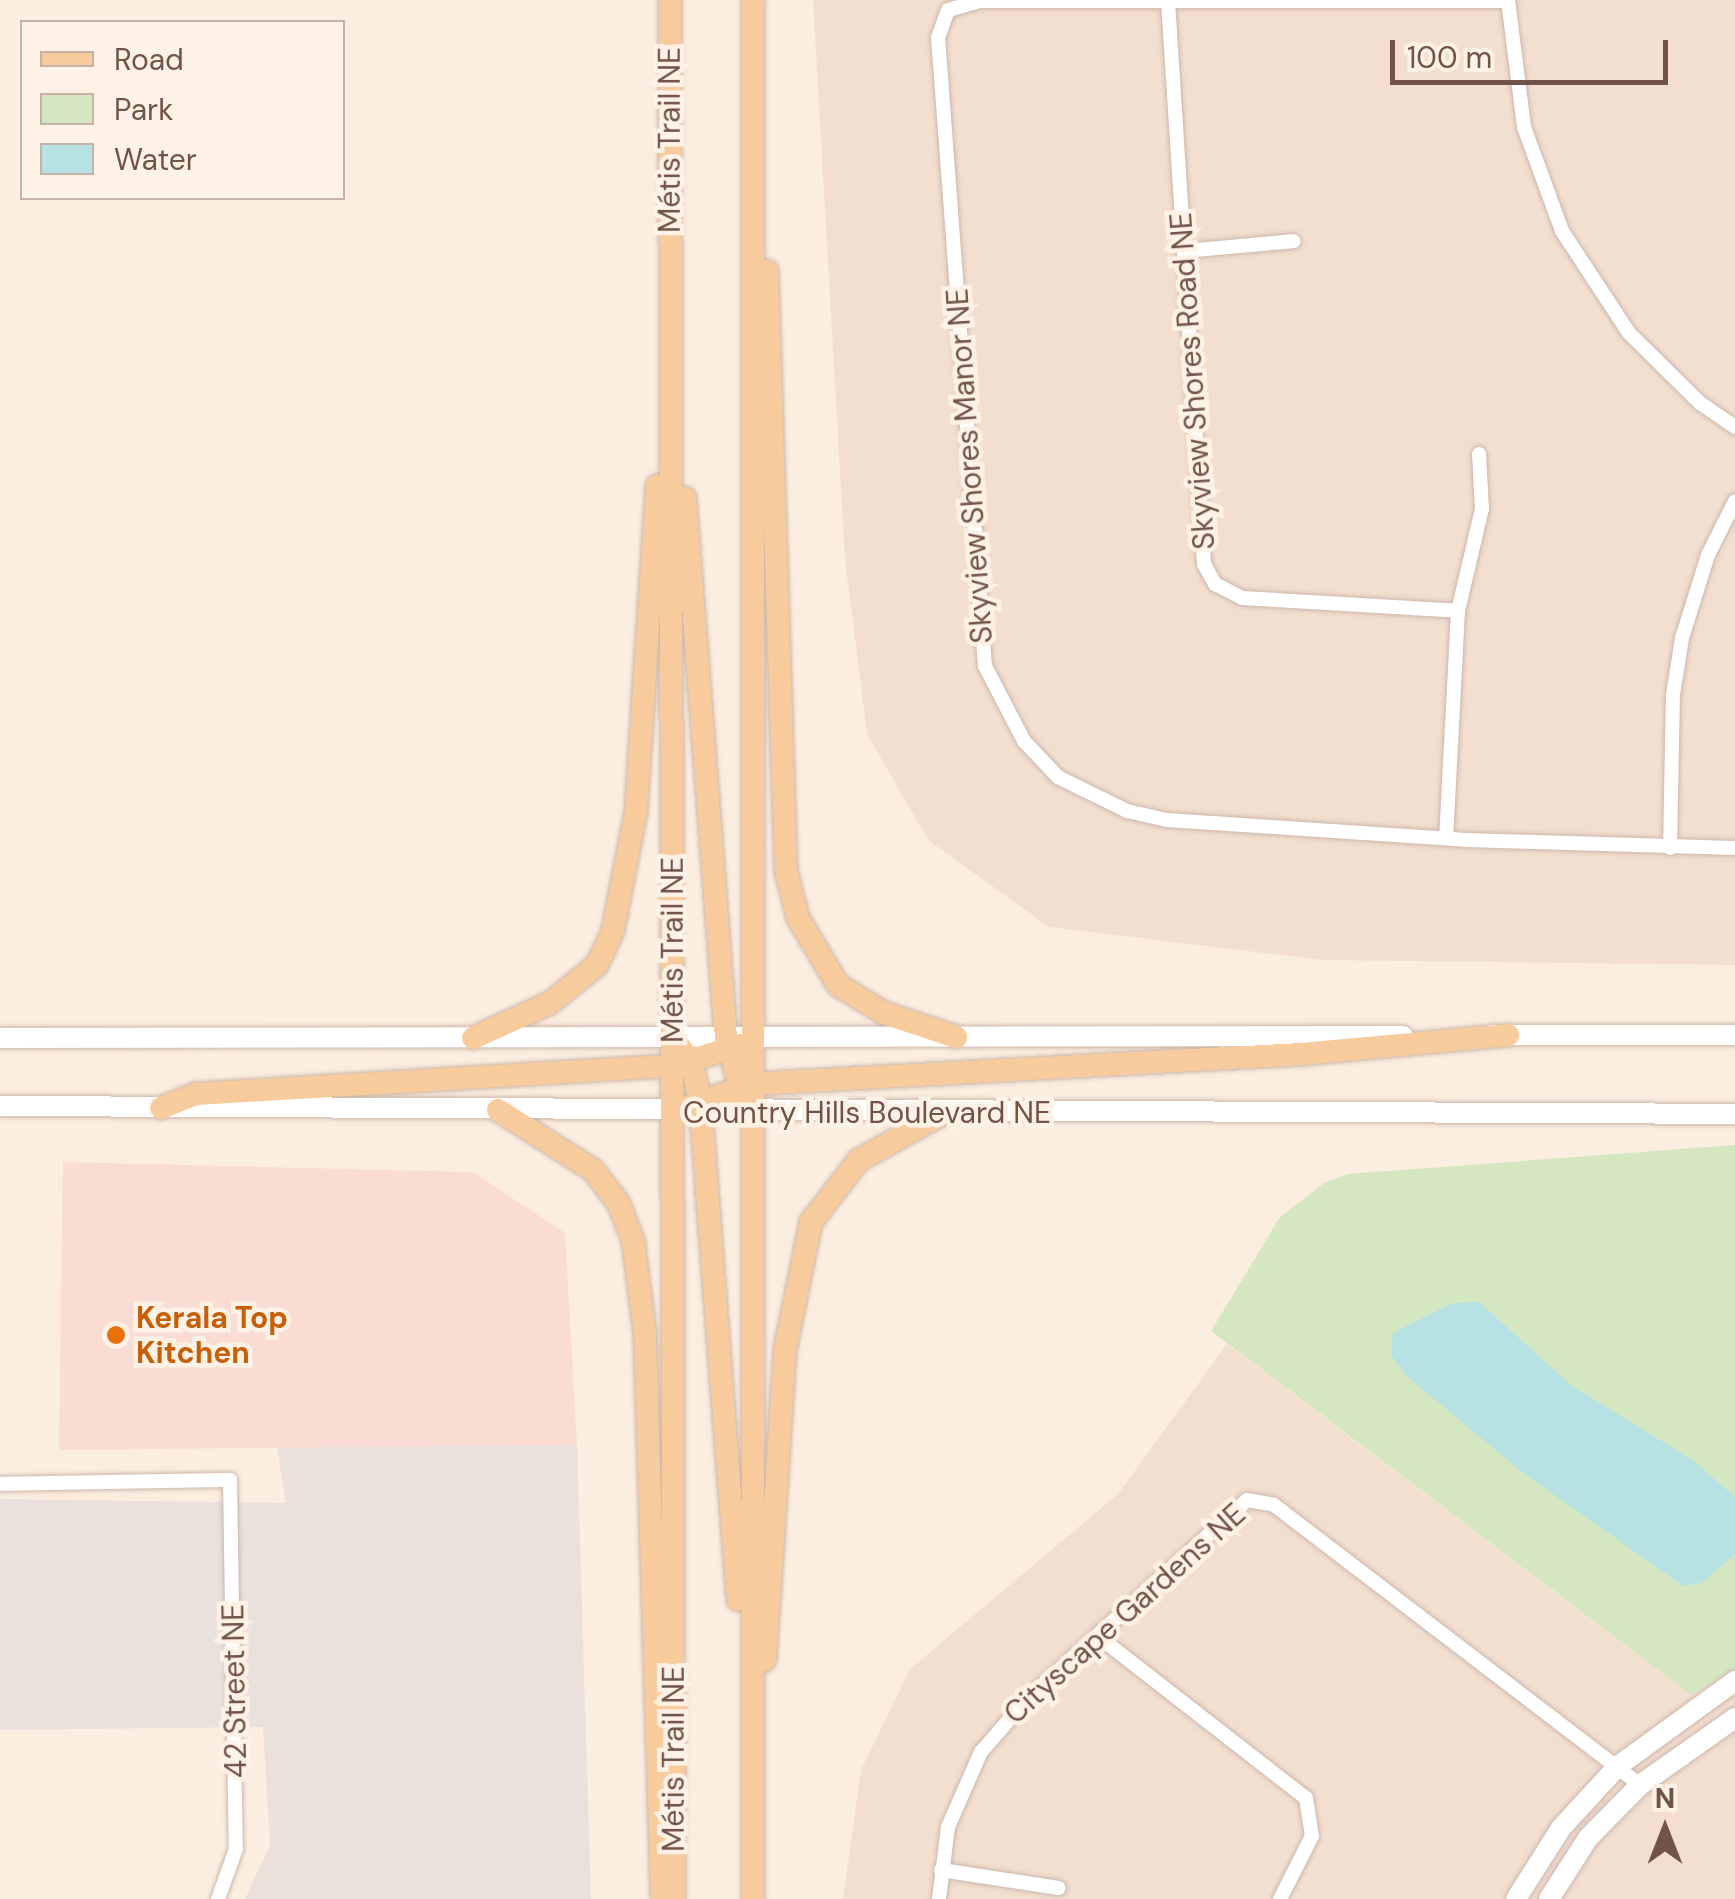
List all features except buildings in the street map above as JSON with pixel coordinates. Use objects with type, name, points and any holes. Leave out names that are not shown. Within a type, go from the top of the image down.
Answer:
[{"type":"main road","name":"Métis Trail NE","points":[[670,0],[673,1038],[682,1064],[673,1112],[674,1899]]},
{"type":"main road","points":[[756,0],[786,870],[798,918],[838,985],[884,1013],[956,1037]]},
{"type":"main road","points":[[745,1085],[751,1038],[756,0]]},
{"type":"main road","points":[[473,1038],[550,1003],[596,965],[625,890],[636,812],[670,282]]},
{"type":"main road","points":[[671,350],[727,1045],[745,1085],[751,1113],[753,1899]]},
{"type":"main road","points":[[161,1108],[196,1094],[682,1064],[751,1038],[1735,1035]]},
{"type":"main road","points":[[673,1112],[745,1085],[1301,1054],[1508,1036]]},
{"type":"main road","points":[[0,1038],[673,1038],[727,1045]]},
{"type":"main road","points":[[682,1064],[700,1105],[753,1828]]},
{"type":"main road","name":"Country Hills Boulevard NE","points":[[700,1105],[751,1113],[1735,1114]]},
{"type":"main road","name":"Country Hills Boulevard NE","points":[[0,1106],[673,1112]]},
{"type":"main road","points":[[498,1110],[593,1170],[619,1204],[633,1240],[646,1334],[662,1899]]},
{"type":"main road","points":[[753,1828],[786,1350],[799,1261],[812,1222],[860,1160],[942,1114]]},
{"type":"main road","points":[[1516,1899],[1561,1828],[1618,1766],[1735,1681]]},
{"type":"main road","points":[[1549,1899],[1588,1838],[1640,1785],[1735,1718]]},
{"type":"street","name":"Skyview Shores Manor NE","points":[[1508,0],[980,1],[948,10],[941,22],[985,666],[1024,741],[1058,777],[1091,798],[1167,820],[1446,838],[1735,848]]},
{"type":"street","points":[[1508,0],[1524,126],[1562,231],[1629,333],[1700,403],[1735,427]]},
{"type":"street","name":"Skyview Shores Road NE","points":[[1168,1],[1208,575],[1242,598],[1458,611]]},
{"type":"street","points":[[1185,250],[1294,241]]},
{"type":"street","points":[[1446,838],[1458,611],[1482,509],[1479,454]]},
{"type":"street","points":[[1670,848],[1672,695],[1682,638],[1708,555],[1735,502]]},
{"type":"street","name":"42 Street NE","points":[[0,1484],[230,1480],[236,1848],[218,1899]]},
{"type":"street","name":"Cityscape Gardens NE","points":[[939,1899],[948,1827],[981,1752],[1028,1698],[1099,1637],[1235,1505],[1266,1501],[1640,1785]]},
{"type":"street","points":[[1099,1637],[1306,1798],[1312,1836],[1280,1899]]},
{"type":"street","points":[[941,1870],[1059,1888]]},
{"type":"shaded area","points":[[813,0],[1735,0],[1735,965],[1322,960],[1049,927],[928,840],[867,734],[845,559]]},
{"type":"shaded area","points":[[63,1162],[473,1172],[565,1233],[577,1445],[59,1450]]},
{"type":"shaded area","points":[[1227,1344],[1691,1695],[1735,1668],[1735,1899],[843,1899],[861,1770],[910,1669],[1118,1494]]},
{"type":"shaded area","points":[[577,1445],[591,1899],[245,1899],[270,1845],[263,1727],[0,1730],[0,1499],[286,1503],[277,1448]]},
{"type":"green space","points":[[1735,1145],[1735,1668],[1691,1695],[1211,1331],[1280,1217],[1324,1183],[1348,1174]]},
{"type":"water","points":[[1479,1302],[1572,1386],[1694,1461],[1735,1497],[1735,1554],[1702,1583],[1683,1586],[1522,1472],[1405,1375],[1391,1355],[1393,1333],[1452,1303]]},
{"type":"place","name":"Kerala Top Kitchen","points":[[116,1335]]}]
